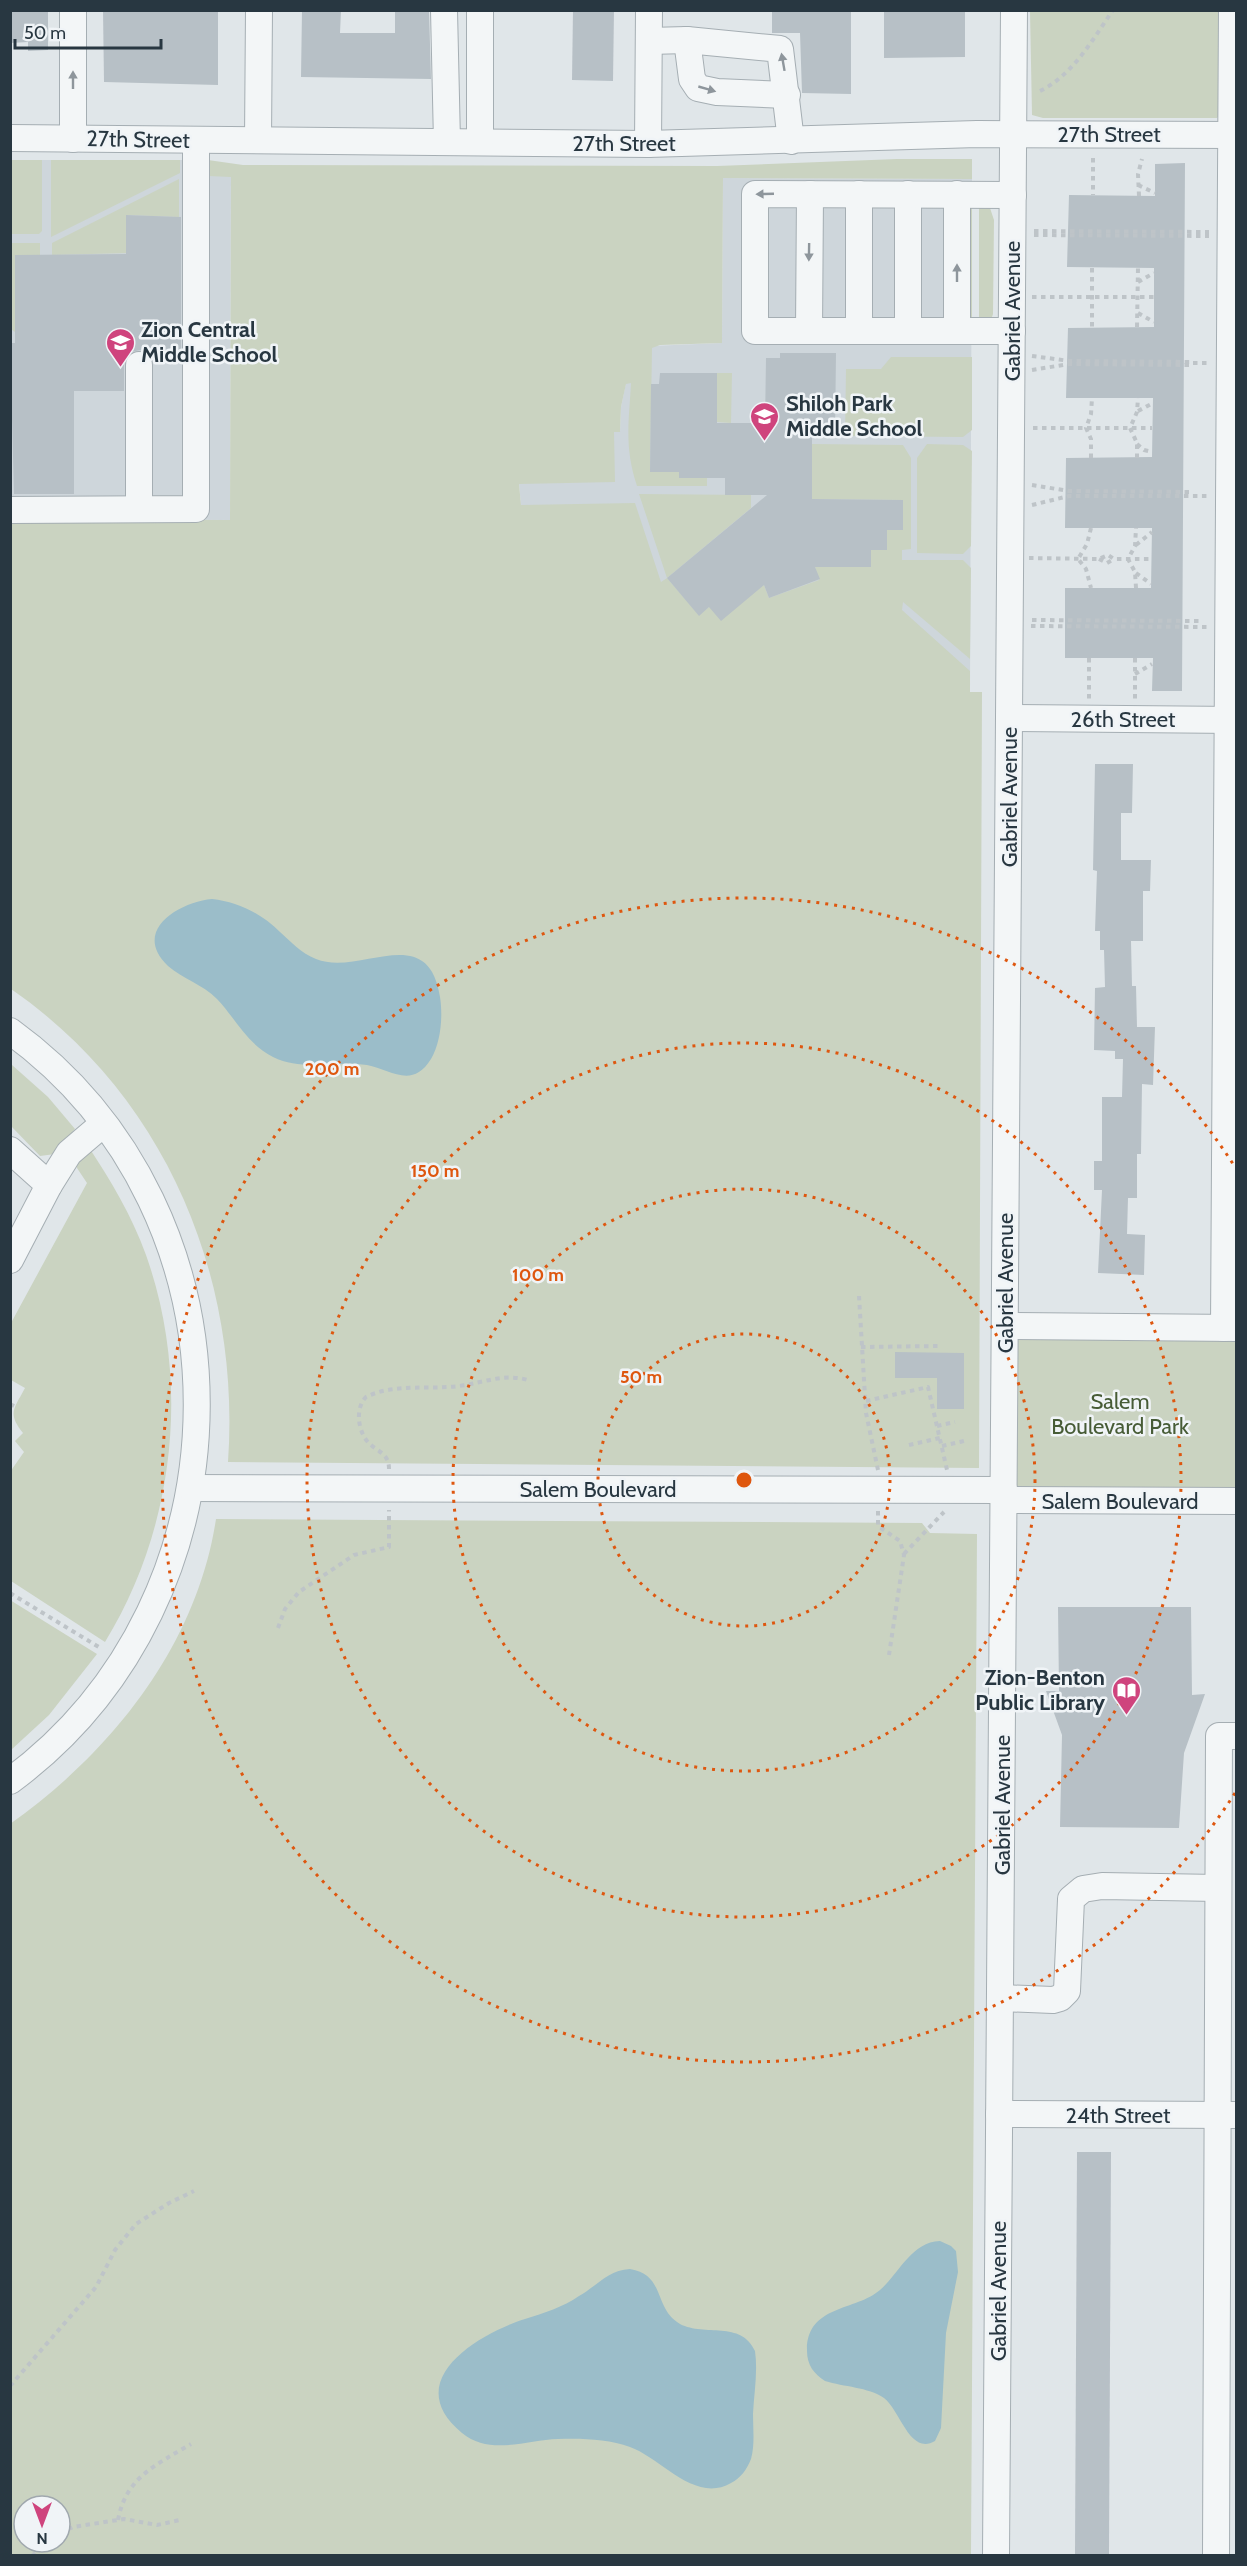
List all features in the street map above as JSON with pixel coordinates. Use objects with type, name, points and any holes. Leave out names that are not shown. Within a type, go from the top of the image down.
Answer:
[{"type":"street","points":[[73,10],[73,139]]},
{"type":"street","points":[[258,140],[259,10]]},
{"type":"street","points":[[444,10],[447,142]]},
{"type":"street","points":[[480,10],[480,142]]},
{"type":"street","points":[[648,144],[649,10]]},
{"type":"street","name":"Gabriel Avenue","points":[[996,2556],[1014,10]]},
{"type":"street","points":[[1005,1326],[1230,1328],[1233,720],[1230,496],[1231,234],[1234,135],[1232,10]]},
{"type":"street","points":[[649,41],[687,40],[780,50],[791,141]]},
{"type":"street","points":[[687,40],[692,79],[698,88],[717,92],[787,95]]},
{"type":"street","name":"27th Street","points":[[10,138],[648,144],[1013,134],[1234,135]]},
{"type":"street","points":[[10,510],[196,509],[196,140]]},
{"type":"street","points":[[1012,195],[755,194],[746,289],[755,331],[1012,332]]},
{"type":"street","points":[[808,331],[810,194]]},
{"type":"street","points":[[859,194],[859,331]]},
{"type":"street","points":[[908,194],[908,331]]},
{"type":"street","points":[[957,194],[957,332]]},
{"type":"street","points":[[139,365],[139,509]]},
{"type":"street","name":"26th Street","points":[[1010,718],[1233,720]]},
{"type":"street","points":[[10,1781],[68,1730],[89,1707],[125,1658],[166,1576],[177,1548],[191,1488],[197,1442],[198,1390],[193,1338],[183,1287],[167,1238],[145,1190],[104,1124],[65,1079],[12,1037]]},
{"type":"street","points":[[10,1260],[49,1185],[69,1153],[104,1124]]},
{"type":"street","points":[[10,1150],[49,1185]]},
{"type":"street","name":"Salem Boulevard","points":[[191,1488],[951,1490],[1004,1495],[1236,1501]]},
{"type":"street","points":[[1216,2556],[1227,2115],[1218,1888],[1219,1736],[1236,1736]]},
{"type":"street","points":[[1000,1998],[1053,2000],[1060,1998],[1067,1991],[1071,1899],[1083,1889],[1102,1886],[1218,1888]]},
{"type":"street","name":"24th Street","points":[[999,2114],[1227,2115]]},
{"type":"path","points":[[1040,90],[1053,84],[1083,54],[1113,10]]},
{"type":"path","points":[[1093,158],[1093,195]]},
{"type":"path","points":[[1138,196],[1142,159]]},
{"type":"path","points":[[1138,185],[1155,193]]},
{"type":"path","points":[[1031,233],[1231,234]]},
{"type":"path","points":[[1092,268],[1092,327]]},
{"type":"path","points":[[1137,327],[1138,268]]},
{"type":"path","points":[[1138,282],[1154,273]]},
{"type":"path","points":[[1030,297],[1154,297]]},
{"type":"path","points":[[1138,313],[1154,322]]},
{"type":"path","points":[[1030,356],[1070,361],[1193,363],[1069,364],[1030,371]]},
{"type":"path","points":[[1091,458],[1091,440],[1086,428],[1091,414],[1092,398]]},
{"type":"path","points":[[1138,398],[1137,412],[1130,428],[1137,443],[1144,450],[1152,452]]},
{"type":"path","points":[[1137,412],[1153,403]]},
{"type":"path","points":[[1029,428],[1152,428]]},
{"type":"path","points":[[1137,443],[1137,458]]},
{"type":"path","points":[[1029,484],[1069,491],[1192,492]]},
{"type":"path","points":[[1028,506],[1069,496],[1230,496]]},
{"type":"path","points":[[1078,559],[1087,544],[1091,528]]},
{"type":"path","points":[[1128,559],[1135,545],[1136,528]]},
{"type":"path","points":[[1135,545],[1152,532]]},
{"type":"path","points":[[1028,558],[1099,559],[1108,555],[1114,559],[1152,559]]},
{"type":"path","points":[[1078,559],[1086,569],[1091,588]]},
{"type":"path","points":[[1128,559],[1135,572],[1136,588]]},
{"type":"path","points":[[1135,572],[1151,584]]},
{"type":"path","points":[[1027,620],[1199,621]]},
{"type":"path","points":[[1027,626],[1230,627]]},
{"type":"path","points":[[1089,658],[1089,699]]},
{"type":"path","points":[[1135,658],[1135,699]]},
{"type":"path","points":[[1135,674],[1152,664]]},
{"type":"path","points":[[859,1296],[861,1347],[869,1429],[878,1459],[878,1526],[900,1541],[904,1555],[889,1655]]},
{"type":"path","points":[[861,1347],[940,1346]]},
{"type":"path","points":[[866,1401],[928,1387],[951,1490],[941,1517],[904,1555]]},
{"type":"path","points":[[937,1426],[955,1422]]},
{"type":"path","points":[[909,1445],[939,1438]]},
{"type":"path","points":[[941,1446],[964,1441]]},
{"type":"path","points":[[10,1593],[103,1650]]},
{"type":"path","points":[[10,2386],[96,2287],[116,2250],[136,2224],[194,2191]]},
{"type":"path","points":[[118,2520],[126,2493],[133,2482],[191,2444]]},
{"type":"path","points":[[72,2527],[129,2518],[157,2525],[180,2520]]},
{"type":"shaded area","name":"Zion Central Middle School","points":[[11,160],[208,160],[231,176],[230,520],[11,519]]},
{"type":"shaded area","name":"Shiloh Park Middle School","points":[[723,178],[972,179],[970,692],[643,690],[521,505],[519,483],[558,482],[559,432],[620,432],[621,407],[626,383],[627,347],[722,343]]},
{"type":"green space","points":[[1030,11],[1220,11],[1221,114],[1217,118],[1043,118],[1032,115]]},
{"type":"green space","points":[[897,159],[972,159],[972,179],[723,178],[722,343],[660,345],[652,348],[650,471],[679,472],[680,478],[707,478],[707,486],[637,486],[629,447],[631,383],[626,384],[621,407],[620,432],[614,432],[615,482],[519,484],[521,505],[635,503],[661,582],[667,578],[699,615],[709,607],[764,585],[769,598],[819,580],[815,567],[871,567],[871,550],[887,530],[903,530],[903,500],[812,499],[812,444],[903,445],[911,458],[911,549],[902,550],[902,560],[963,560],[971,568],[970,659],[903,602],[902,610],[970,671],[970,692],[982,692],[979,1468],[228,1462],[229,1393],[221,1326],[206,1260],[182,1197],[151,1137],[112,1082],[65,1032],[11,989],[11,519],[230,520],[231,177],[208,176],[208,160],[243,165],[717,166]]},
{"type":"green space","points":[[11,160],[42,160],[42,231],[39,234],[11,234]]},
{"type":"green space","points":[[51,160],[180,160],[180,173],[51,237]]},
{"type":"green space","points":[[179,179],[179,217],[127,215],[126,251],[129,253],[52,255],[52,243]]},
{"type":"green space","points":[[972,204],[972,326],[968,325],[966,209]]},
{"type":"green space","points":[[979,204],[990,208],[994,220],[993,314],[991,320],[979,326]]},
{"type":"green space","points":[[11,243],[40,243],[40,255],[15,332],[11,329]]},
{"type":"green space","points":[[891,357],[972,357],[972,430],[963,437],[845,436],[846,369],[881,369]]},
{"type":"green space","points":[[717,373],[732,373],[731,423],[717,422]]},
{"type":"green space","points":[[927,444],[963,445],[972,451],[971,546],[963,554],[917,553],[917,458]]},
{"type":"green space","points":[[639,494],[751,495],[751,508],[667,578]]},
{"type":"green space","points":[[12,1065],[48,1097],[75,1129],[55,1154],[40,1156],[11,1126]]},
{"type":"green space","points":[[88,1146],[120,1199],[146,1255],[160,1303],[168,1353],[171,1403],[169,1453],[161,1503],[147,1551],[129,1598],[105,1642],[11,1581],[10,1472],[24,1452],[15,1441],[23,1433],[15,1420],[14,1411],[25,1388],[11,1380],[11,1323],[87,1183],[77,1168],[77,1162]]},
{"type":"green space","name":"Salem Boulevard Park","points":[[1005,1326],[1236,1328],[1236,1501],[1004,1500]]},
{"type":"green space","points":[[216,1519],[922,1523],[930,1533],[977,1534],[971,2555],[11,2555],[10,1824],[83,1764],[115,1729],[144,1692],[169,1652],[190,1610],[206,1565]]},
{"type":"green space","points":[[10,1600],[97,1654],[49,1715],[11,1750]]},
{"type":"water","points":[[212,899],[240,906],[257,914],[301,950],[316,959],[333,963],[407,955],[422,961],[433,974],[441,1004],[439,1037],[431,1059],[416,1074],[408,1076],[367,1065],[296,1064],[264,1052],[249,1038],[217,999],[205,989],[174,971],[158,953],[155,941],[157,930],[164,920],[186,906]]},
{"type":"water","points":[[940,2241],[956,2251],[958,2272],[946,2333],[941,2428],[935,2441],[926,2444],[912,2437],[890,2404],[878,2394],[832,2383],[821,2378],[810,2365],[807,2351],[809,2336],[823,2317],[870,2297],[887,2283],[913,2253],[930,2243]]},
{"type":"water","points":[[630,2269],[641,2272],[649,2278],[655,2285],[666,2310],[680,2324],[690,2328],[732,2332],[749,2341],[755,2351],[756,2375],[751,2459],[746,2470],[731,2483],[718,2488],[704,2488],[691,2484],[630,2447],[604,2441],[567,2439],[508,2445],[484,2444],[462,2433],[445,2414],[439,2395],[442,2378],[452,2362],[468,2348],[506,2326],[566,2303],[615,2272]]},
{"type":"building","points":[[10,10],[48,10],[48,50],[28,51],[28,42],[10,43]]},
{"type":"building","points":[[103,10],[218,10],[218,85],[104,82]]},
{"type":"building","points":[[302,10],[341,10],[340,33],[395,33],[395,10],[429,10],[431,79],[301,77]]},
{"type":"building","points":[[573,10],[614,10],[613,81],[572,80]]},
{"type":"building","points":[[772,10],[851,10],[851,94],[802,93],[800,33],[772,33]]},
{"type":"building","points":[[884,10],[965,10],[965,57],[884,58]]},
{"type":"building","points":[[1185,163],[1182,691],[1152,691],[1153,658],[1065,658],[1065,588],[1151,588],[1152,528],[1065,528],[1066,458],[1152,457],[1153,398],[1066,398],[1068,328],[1154,327],[1154,268],[1067,267],[1069,195],[1155,196],[1155,164]]},
{"type":"building","points":[[126,215],[181,217],[181,352],[161,352],[161,360],[153,360],[147,352],[140,350],[131,352],[124,364],[124,391],[74,391],[74,494],[14,494],[10,343],[15,343],[15,255],[126,254]]},
{"type":"building","points":[[780,353],[836,353],[835,434],[812,434],[812,499],[903,500],[903,530],[887,530],[887,550],[871,550],[871,567],[815,567],[820,579],[769,598],[764,585],[721,621],[709,607],[699,616],[667,578],[767,495],[725,495],[725,478],[679,478],[679,472],[650,472],[651,384],[659,384],[660,373],[717,373],[717,423],[765,423],[766,358],[780,358]]},
{"type":"building","points":[[1095,764],[1133,764],[1132,813],[1121,813],[1121,860],[1151,860],[1150,891],[1143,891],[1143,941],[1131,941],[1132,986],[1136,986],[1137,1027],[1155,1027],[1153,1085],[1142,1084],[1141,1154],[1137,1154],[1137,1198],[1128,1198],[1127,1234],[1145,1235],[1144,1275],[1098,1273],[1102,1190],[1094,1190],[1094,1161],[1102,1161],[1102,1097],[1122,1097],[1123,1059],[1115,1059],[1115,1051],[1094,1050],[1095,988],[1105,987],[1104,950],[1100,950],[1100,931],[1095,931],[1097,871],[1093,870]]},
{"type":"building","points":[[895,1352],[964,1353],[964,1409],[937,1409],[937,1378],[895,1378]]},
{"type":"building","name":"Zion-Benton Public Library","points":[[1058,1607],[1191,1607],[1192,1695],[1205,1694],[1184,1753],[1179,1828],[1060,1827],[1062,1735],[1046,1691],[1059,1691]]},
{"type":"building","points":[[1077,2152],[1111,2152],[1109,2554],[1075,2554]]},
{"type":"place","name":"Zion Central Middle School","points":[[120,368]]},
{"type":"place","name":"Shiloh Park Middle School","points":[[765,442]]},
{"type":"place","name":"Zion-Benton Public Library","points":[[1126,1716]]}]
